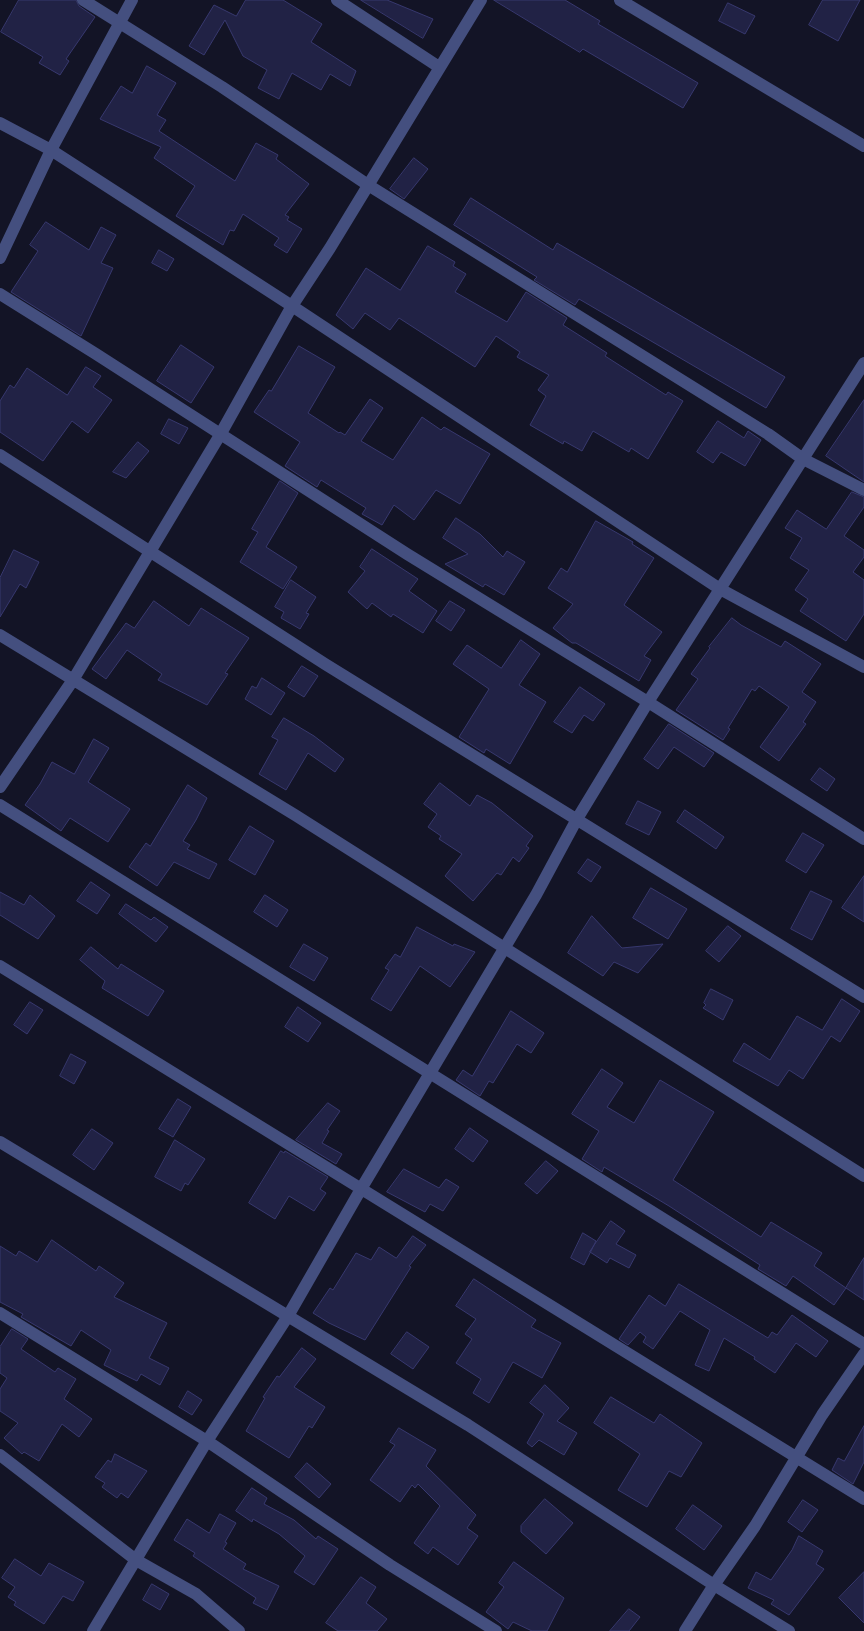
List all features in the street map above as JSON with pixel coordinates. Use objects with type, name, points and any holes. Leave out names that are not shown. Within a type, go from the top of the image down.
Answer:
[{"type":"street","points":[[83,0],[222,87],[368,185],[768,434],[804,459],[864,490]]},
{"type":"street","points":[[0,258],[52,150],[132,0]]},
{"type":"street","points":[[337,0],[439,67]]},
{"type":"street","points":[[0,787],[73,680],[220,435],[292,306],[481,0]]},
{"type":"street","points":[[620,0],[864,146]]},
{"type":"street","points":[[0,123],[52,150],[292,306],[720,589],[864,667]]},
{"type":"street","points":[[0,294],[407,554],[648,702],[864,839]]},
{"type":"street","points":[[92,1631],[207,1441],[288,1316],[361,1189],[432,1073],[505,948],[577,819],[648,702],[864,363]]},
{"type":"street","points":[[0,455],[325,664],[864,997]]},
{"type":"street","points":[[0,635],[295,815],[864,1176]]},
{"type":"street","points":[[0,805],[432,1073],[864,1344]]},
{"type":"street","points":[[0,966],[864,1499]]},
{"type":"street","points":[[0,1142],[468,1425],[714,1585],[789,1631]]},
{"type":"street","points":[[0,1313],[207,1441],[390,1565],[496,1631]]},
{"type":"street","points":[[685,1631],[714,1585],[755,1526],[822,1415],[864,1354]]},
{"type":"street","points":[[0,1455],[136,1560],[196,1594],[239,1631]]},
{"type":"building","points":[[19,0],[76,0],[79,6],[95,17],[66,59],[69,61],[60,75],[39,63],[43,57],[1,32]]},
{"type":"building","points":[[246,0],[283,0],[322,24],[311,42],[356,71],[350,86],[330,74],[321,90],[292,73],[279,99],[258,88],[267,70],[243,56],[225,20],[204,55],[189,46],[214,5],[236,16]]},
{"type":"building","points":[[361,0],[387,0],[433,19],[423,38]]},
{"type":"building","points":[[494,0],[565,0],[600,21],[598,24],[698,83],[683,108],[583,49],[580,52]]},
{"type":"building","points":[[823,0],[860,0],[838,41],[809,25]]},
{"type":"building","points":[[728,3],[755,16],[745,34],[719,21]]},
{"type":"building","points":[[147,66],[176,83],[157,115],[166,120],[159,131],[235,181],[256,143],[278,155],[276,159],[309,184],[285,215],[289,217],[287,220],[302,229],[287,253],[274,245],[279,238],[243,214],[234,231],[230,230],[223,245],[176,216],[195,186],[154,158],[161,147],[100,119],[121,86],[132,93]]},
{"type":"building","points":[[414,158],[428,169],[404,199],[390,189]]},
{"type":"building","points":[[471,198],[553,250],[557,243],[785,377],[766,408],[579,299],[575,305],[534,280],[537,277],[454,225]]},
{"type":"building","points":[[46,222],[89,250],[101,227],[116,235],[101,263],[113,268],[81,336],[11,292],[38,251],[30,245]]},
{"type":"building","points":[[428,246],[455,262],[453,266],[466,274],[455,292],[507,322],[526,292],[567,318],[563,325],[607,353],[605,356],[666,395],[668,392],[683,401],[648,459],[631,448],[629,452],[593,431],[582,451],[564,441],[563,444],[530,425],[546,396],[538,390],[549,375],[517,357],[520,352],[496,336],[475,367],[399,318],[390,330],[365,313],[353,329],[336,315],[366,268],[400,290]]},
{"type":"building","points":[[159,250],[174,259],[167,271],[152,263]]},
{"type":"building","points":[[181,345],[214,367],[191,403],[157,381]]},
{"type":"building","points":[[299,346],[335,367],[308,413],[339,433],[340,432],[345,435],[370,399],[383,408],[361,441],[393,460],[422,417],[441,430],[444,427],[490,454],[460,504],[436,490],[414,520],[394,505],[382,525],[362,514],[366,508],[321,480],[317,487],[285,466],[300,442],[254,412],[269,390],[271,391]]},
{"type":"building","points":[[86,367],[101,376],[93,387],[112,400],[88,433],[72,421],[43,461],[0,432],[0,401],[10,385],[14,388],[27,368],[67,395]]},
{"type":"building","points":[[864,400],[864,482],[826,456]]},
{"type":"building","points":[[169,419],[188,428],[179,444],[161,434]]},
{"type":"building","points":[[718,421],[744,438],[748,431],[761,440],[745,466],[721,452],[713,463],[697,452]]},
{"type":"building","points":[[138,442],[149,451],[126,478],[113,472]]},
{"type":"building","points":[[280,481],[298,493],[266,547],[297,567],[283,589],[240,562],[258,532],[252,529]]},
{"type":"building","points":[[852,492],[864,497],[864,507],[844,536],[864,550],[864,557],[853,572],[864,580],[864,614],[846,641],[800,611],[808,599],[795,590],[809,570],[790,558],[802,538],[785,528],[797,510],[826,529]]},
{"type":"building","points":[[456,518],[480,534],[503,557],[507,551],[525,562],[504,595],[485,584],[483,587],[445,564],[468,554],[443,538]]},
{"type":"building","points":[[596,521],[633,542],[632,544],[654,558],[624,605],[662,632],[644,656],[651,660],[639,681],[576,643],[572,643],[553,628],[573,604],[548,588],[561,568],[567,572]]},
{"type":"building","points":[[372,549],[418,579],[409,591],[437,611],[423,633],[393,614],[391,617],[372,603],[367,609],[348,592],[365,571],[360,567]]},
{"type":"building","points":[[14,550],[39,562],[26,588],[20,584],[0,617],[0,578]]},
{"type":"building","points":[[291,580],[316,597],[306,613],[309,614],[300,629],[281,618],[284,612],[275,607]]},
{"type":"building","points":[[154,601],[189,626],[201,608],[249,638],[225,673],[228,674],[207,705],[158,680],[162,674],[127,650],[106,679],[92,669],[126,623],[134,628]]},
{"type":"building","points":[[450,601],[465,610],[451,631],[436,621]]},
{"type":"building","points":[[732,618],[741,625],[781,647],[785,641],[821,664],[802,692],[816,702],[803,722],[806,724],[779,761],[760,747],[789,707],[759,686],[755,691],[752,689],[728,728],[730,729],[723,740],[676,710],[698,679],[691,674],[710,648],[709,647]]},
{"type":"building","points":[[521,640],[540,654],[519,685],[546,702],[510,764],[486,749],[484,753],[459,737],[489,689],[453,664],[467,645],[501,668]]},
{"type":"building","points":[[302,666],[318,676],[304,697],[288,687]]},
{"type":"building","points":[[262,678],[285,693],[271,715],[245,699],[252,686],[256,688]]},
{"type":"building","points":[[580,687],[605,704],[593,721],[584,715],[572,733],[554,722]]},
{"type":"building","points":[[284,718],[314,736],[344,759],[335,772],[308,753],[286,790],[259,774],[278,740],[272,737]]},
{"type":"building","points":[[669,724],[714,753],[704,767],[674,747],[658,769],[644,759]]},
{"type":"building","points":[[94,739],[109,748],[88,782],[130,809],[108,842],[70,818],[61,831],[25,805],[40,784],[52,762],[74,774]]},
{"type":"building","points":[[820,768],[835,779],[827,791],[811,780]]},
{"type":"building","points":[[440,783],[470,806],[477,795],[492,803],[533,836],[526,846],[529,848],[519,862],[513,857],[501,875],[497,873],[473,901],[445,876],[462,854],[439,839],[441,836],[428,827],[437,814],[424,804]]},
{"type":"building","points":[[188,785],[207,798],[183,841],[190,845],[187,849],[217,864],[209,879],[174,862],[157,886],[129,867],[146,843],[150,846]]},
{"type":"building","points":[[638,801],[661,812],[649,835],[626,824]]},
{"type":"building","points":[[685,810],[724,837],[716,849],[677,822]]},
{"type":"building","points":[[250,826],[274,841],[255,875],[229,860]]},
{"type":"building","points":[[803,833],[824,845],[806,873],[786,861]]},
{"type":"building","points":[[588,859],[601,867],[591,882],[578,873]]},
{"type":"building","points":[[864,876],[864,922],[842,908]]},
{"type":"building","points":[[91,882],[110,895],[97,914],[77,901]]},
{"type":"building","points":[[651,888],[687,909],[668,939],[633,918]]},
{"type":"building","points":[[811,891],[832,901],[812,940],[791,929]]},
{"type":"building","points":[[0,892],[24,905],[30,895],[55,916],[38,939],[0,915]]},
{"type":"building","points":[[265,895],[288,910],[277,927],[254,912]]},
{"type":"building","points":[[126,904],[151,920],[154,917],[168,927],[156,942],[119,914]]},
{"type":"building","points":[[592,916],[622,948],[663,944],[638,973],[614,962],[603,976],[568,953]]},
{"type":"building","points":[[728,926],[741,936],[719,962],[706,951]]},
{"type":"building","points":[[417,927],[453,946],[454,944],[475,952],[450,987],[420,966],[391,1011],[371,999],[389,970],[385,968],[395,954],[400,957]]},
{"type":"building","points":[[304,944],[328,958],[314,981],[290,967]]},
{"type":"building","points":[[91,947],[118,969],[121,964],[164,991],[148,1016],[102,988],[105,981],[80,960]]},
{"type":"building","points":[[711,989],[733,1000],[723,1020],[703,1008],[706,1005],[704,1003]]},
{"type":"building","points":[[842,999],[860,1011],[840,1042],[831,1036],[803,1079],[789,1070],[778,1086],[733,1061],[744,1043],[770,1060],[797,1016],[822,1030]]},
{"type":"building","points":[[30,1002],[43,1010],[27,1034],[14,1025]]},
{"type":"building","points":[[298,1007],[321,1023],[308,1042],[285,1027]]},
{"type":"building","points":[[511,1011],[544,1033],[531,1053],[517,1044],[493,1083],[489,1081],[480,1096],[456,1080],[463,1070],[472,1076]]},
{"type":"building","points":[[71,1054],[86,1062],[74,1084],[60,1076]]},
{"type":"building","points":[[602,1069],[623,1083],[607,1107],[634,1123],[660,1080],[714,1112],[673,1180],[761,1237],[771,1222],[822,1253],[814,1266],[846,1288],[834,1305],[793,1276],[786,1286],[758,1269],[760,1265],[669,1206],[604,1167],[602,1172],[582,1159],[599,1131],[572,1114]]},
{"type":"building","points":[[178,1099],[191,1107],[173,1137],[159,1129]]},
{"type":"building","points":[[328,1103],[340,1111],[327,1130],[329,1131],[322,1143],[342,1154],[336,1164],[296,1140]]},
{"type":"building","points":[[470,1128],[488,1141],[473,1162],[455,1149]]},
{"type":"building","points":[[92,1129],[113,1143],[94,1170],[73,1155]]},
{"type":"building","points":[[175,1140],[205,1159],[188,1185],[185,1183],[181,1191],[155,1177]]},
{"type":"building","points":[[281,1151],[284,1153],[285,1151],[328,1177],[320,1189],[326,1193],[314,1211],[289,1196],[275,1219],[249,1203]]},
{"type":"building","points":[[546,1161],[558,1171],[537,1194],[525,1184]]},
{"type":"building","points":[[404,1169],[439,1188],[446,1179],[459,1187],[443,1211],[430,1204],[425,1212],[387,1192]]},
{"type":"building","points":[[611,1221],[625,1231],[616,1244],[636,1255],[629,1268],[610,1258],[607,1263],[590,1252]]},
{"type":"building","points":[[583,1233],[596,1241],[584,1265],[571,1258]]},
{"type":"building","points":[[413,1236],[426,1245],[409,1266],[411,1267],[365,1340],[329,1323],[313,1313],[330,1288],[333,1290],[356,1253],[371,1260],[379,1247],[396,1258]]},
{"type":"building","points":[[52,1240],[96,1271],[99,1266],[124,1283],[114,1297],[167,1323],[149,1358],[169,1368],[160,1385],[141,1374],[137,1381],[104,1365],[111,1350],[81,1330],[71,1346],[21,1317],[23,1314],[0,1302],[0,1246],[16,1256],[19,1251],[37,1262]]},
{"type":"building","points":[[864,1258],[864,1300],[846,1288]]},
{"type":"building","points":[[474,1279],[536,1320],[531,1327],[561,1343],[542,1378],[513,1362],[489,1403],[473,1393],[481,1379],[456,1363],[472,1339],[465,1334],[476,1319],[456,1306]]},
{"type":"building","points":[[679,1284],[768,1338],[772,1332],[777,1335],[792,1315],[828,1341],[816,1357],[796,1343],[775,1373],[754,1359],[755,1357],[724,1338],[709,1371],[695,1365],[710,1330],[680,1311],[653,1349],[643,1342],[646,1337],[640,1332],[628,1345],[619,1339],[649,1295],[665,1306]]},
{"type":"building","points":[[12,1329],[28,1339],[21,1349],[55,1372],[58,1368],[76,1379],[64,1399],[92,1419],[79,1437],[62,1424],[39,1461],[24,1452],[22,1454],[4,1438],[18,1423],[0,1411],[0,1389],[7,1378],[0,1373],[0,1347]]},
{"type":"building","points":[[407,1332],[429,1347],[413,1369],[391,1354]]},
{"type":"building","points":[[302,1348],[316,1359],[294,1387],[325,1407],[312,1428],[309,1426],[289,1458],[246,1431],[265,1398],[263,1397],[277,1376],[279,1377]]},
{"type":"building","points":[[545,1385],[569,1408],[557,1421],[577,1433],[564,1455],[539,1440],[532,1447],[527,1443],[544,1414],[530,1403]]},
{"type":"building","points":[[188,1391],[202,1400],[192,1415],[179,1407]]},
{"type":"building","points":[[611,1397],[654,1423],[660,1414],[702,1443],[681,1477],[669,1471],[647,1507],[618,1490],[640,1454],[594,1423]]},
{"type":"building","points":[[864,1426],[864,1462],[853,1484],[832,1470],[838,1458],[844,1461]]},
{"type":"building","points":[[399,1428],[436,1450],[426,1466],[476,1515],[467,1528],[478,1536],[458,1565],[433,1547],[428,1554],[414,1543],[440,1506],[418,1484],[415,1488],[412,1485],[400,1502],[370,1480],[395,1445],[390,1442]]},
{"type":"building","points":[[115,1454],[147,1471],[128,1498],[121,1493],[117,1498],[102,1487],[105,1483],[95,1477],[108,1460],[111,1462]]},
{"type":"building","points":[[307,1463],[331,1484],[319,1498],[295,1477]]},
{"type":"building","points":[[252,1488],[267,1498],[264,1504],[294,1520],[316,1539],[318,1536],[338,1549],[314,1585],[294,1572],[305,1556],[279,1534],[253,1519],[252,1522],[236,1511]]},
{"type":"building","points":[[545,1499],[573,1523],[546,1554],[521,1532],[521,1526]]},
{"type":"building","points":[[803,1500],[818,1510],[802,1532],[788,1522]]},
{"type":"building","points":[[693,1505],[722,1526],[704,1550],[676,1529]]},
{"type":"building","points":[[220,1514],[236,1523],[225,1542],[227,1543],[223,1549],[246,1564],[243,1569],[279,1586],[267,1610],[253,1603],[256,1598],[193,1556],[195,1553],[174,1540],[187,1519],[209,1533]]},
{"type":"building","points":[[799,1536],[823,1551],[816,1564],[824,1569],[789,1615],[771,1604],[774,1600],[748,1588],[756,1572],[771,1580],[792,1550]]},
{"type":"building","points":[[15,1559],[41,1576],[49,1563],[84,1582],[73,1601],[63,1596],[44,1624],[14,1605],[16,1602],[8,1597],[15,1587],[2,1578]]},
{"type":"building","points":[[514,1562],[564,1598],[547,1631],[532,1631],[513,1622],[508,1629],[486,1612],[504,1587],[499,1583]]},
{"type":"building","points":[[864,1572],[864,1623],[839,1598]]},
{"type":"building","points":[[361,1577],[376,1587],[366,1603],[387,1619],[377,1631],[338,1631],[326,1623]]},
{"type":"building","points":[[152,1584],[169,1594],[160,1610],[143,1600]]},
{"type":"building","points":[[629,1609],[640,1617],[629,1631],[610,1631]]}]
